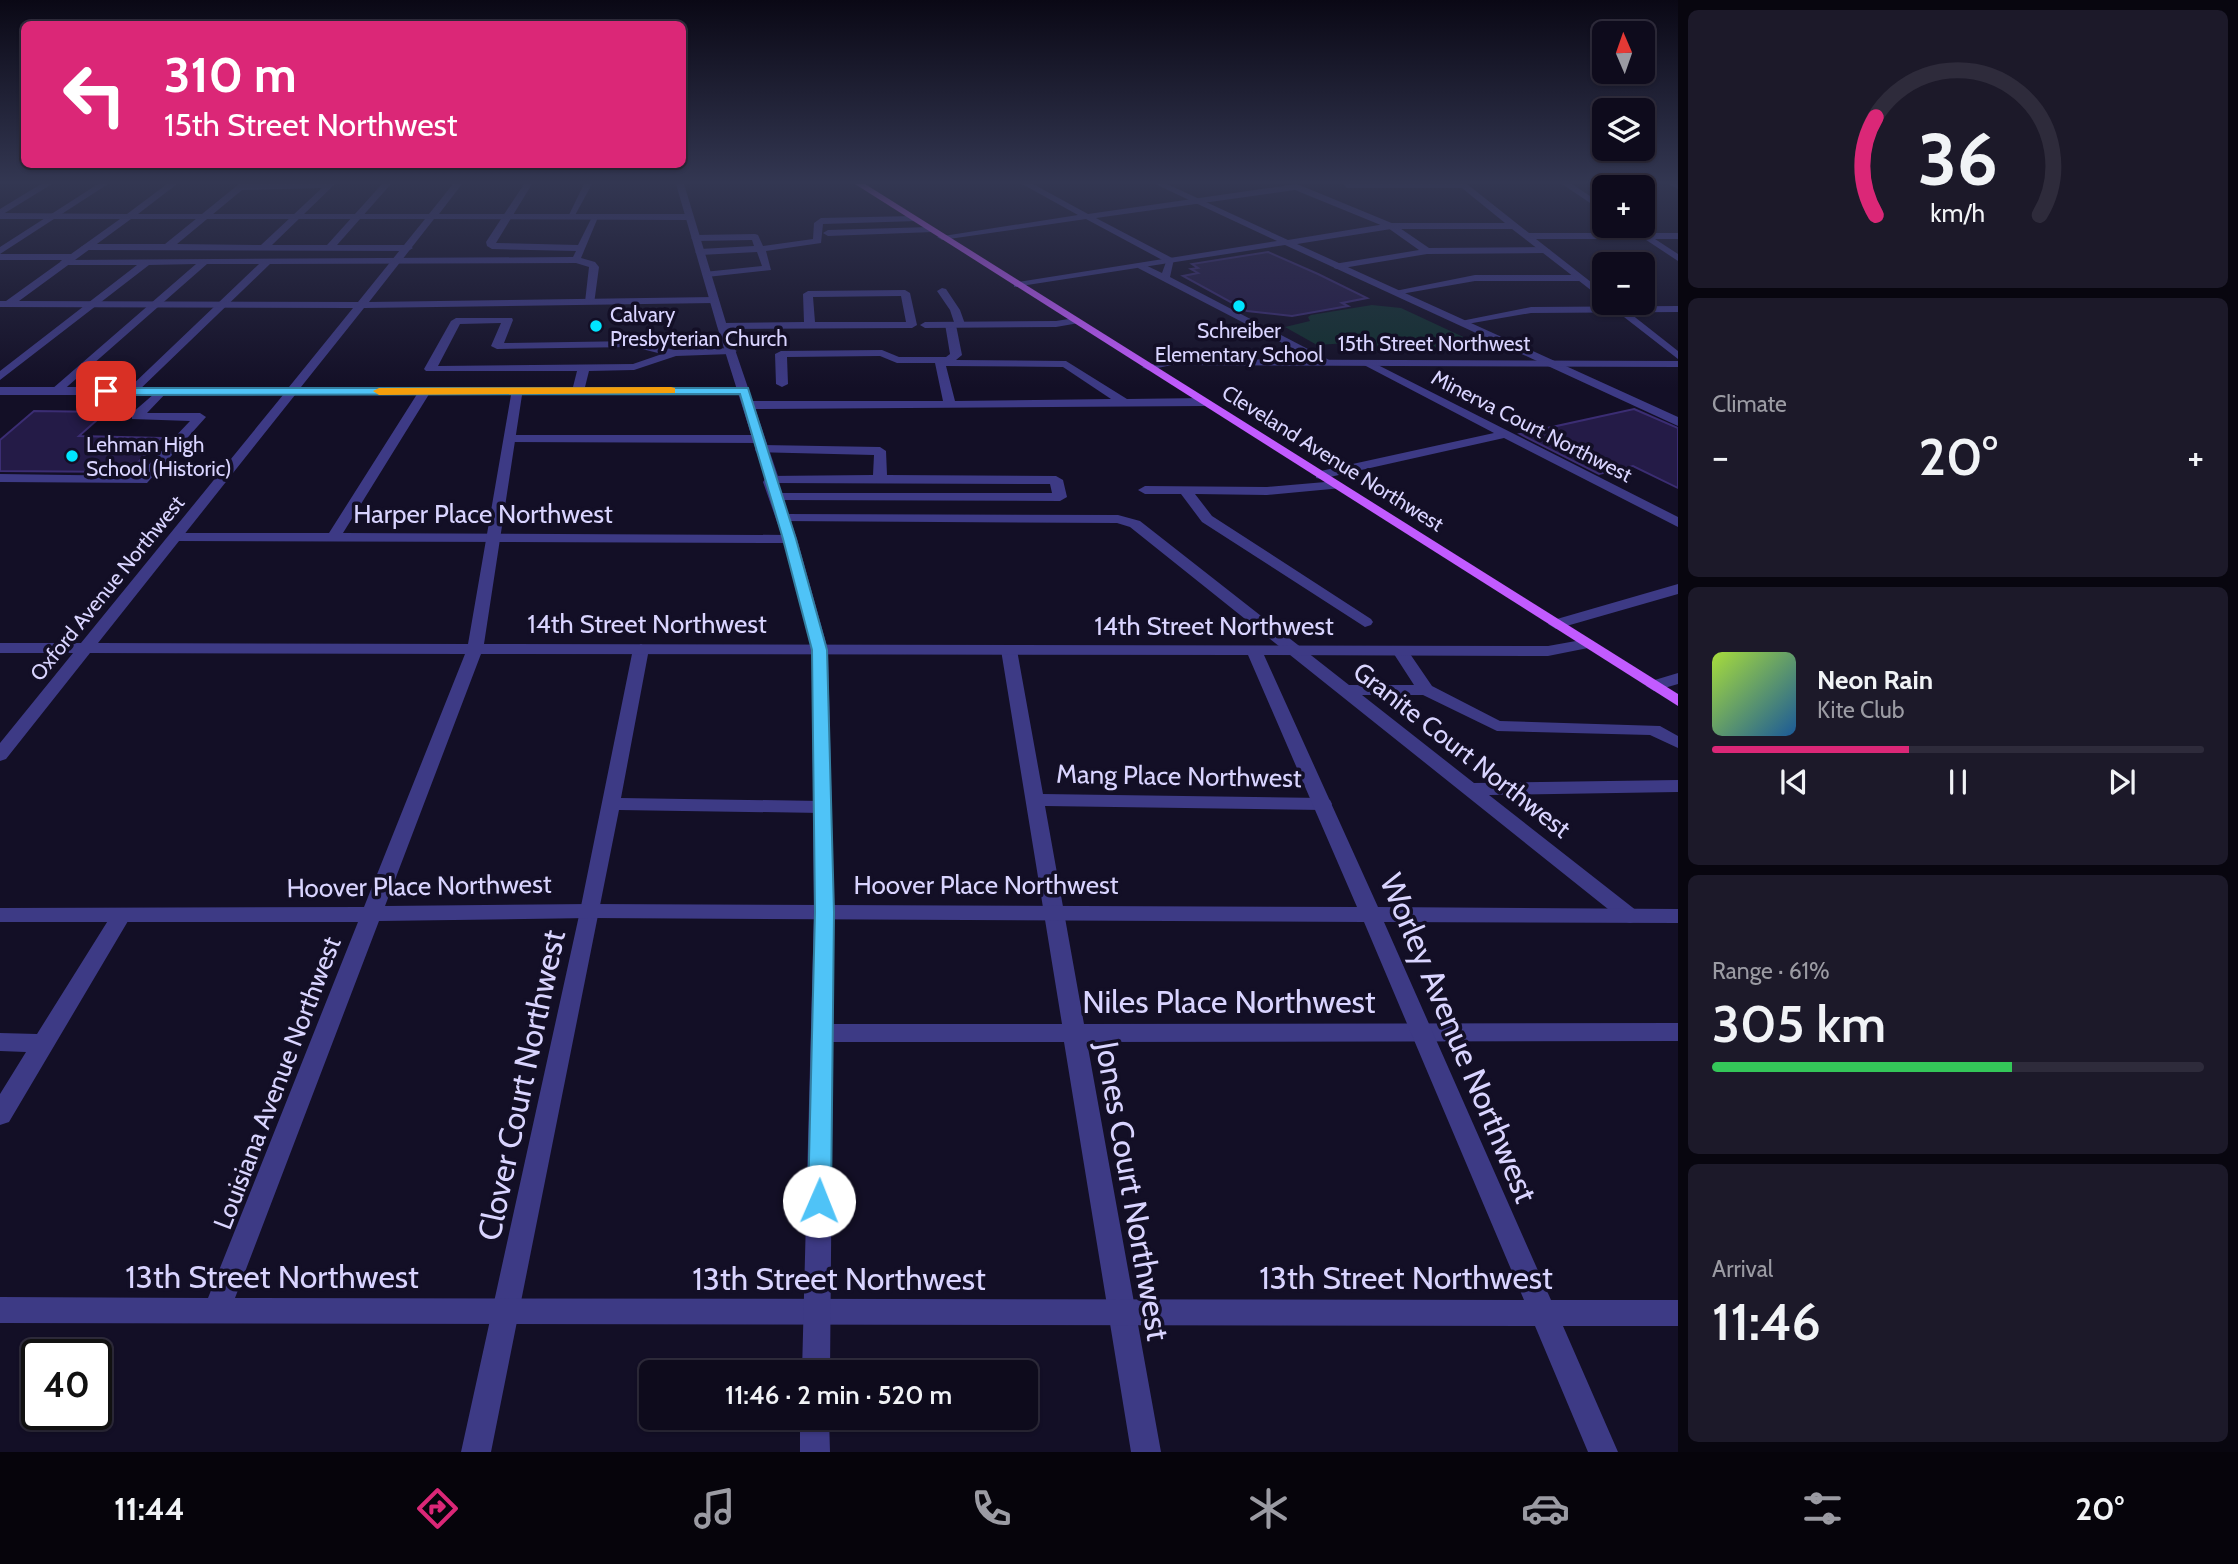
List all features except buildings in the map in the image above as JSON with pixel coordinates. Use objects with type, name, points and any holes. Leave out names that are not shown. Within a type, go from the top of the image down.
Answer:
[{"type":"main road","name":"Cleveland Avenue Northwest","points":[[965,252],[1678,701]]},
{"type":"street","points":[[3,306],[79,252]]},
{"type":"street","name":"Oxford Avenue Northwest","points":[[0,755],[405,252]]},
{"type":"street","points":[[581,261],[582,252]]},
{"type":"street","points":[[700,252],[790,539],[820,650],[824,912],[816,1360]]},
{"type":"street","points":[[707,274],[768,268],[760,252]]},
{"type":"street","points":[[1153,252],[1171,261]]},
{"type":"street","points":[[1018,285],[1227,252]]},
{"type":"street","points":[[1307,252],[1678,422]]},
{"type":"street","points":[[1337,266],[1422,252]]},
{"type":"street","points":[[1547,252],[1592,288]]},
{"type":"street","points":[[0,254],[146,262],[581,261],[594,267],[590,302]]},
{"type":"street","points":[[1166,279],[1171,261]]},
{"type":"street","points":[[0,377],[146,262]]},
{"type":"street","points":[[56,391],[205,262]]},
{"type":"street","points":[[132,391],[220,304],[267,262]]},
{"type":"street","points":[[1141,266],[1325,362]]},
{"type":"street","points":[[1395,292],[1475,278],[1580,278]]},
{"type":"street","points":[[942,291],[955,310],[956,355],[940,365],[950,404]]},
{"type":"street","points":[[722,326],[810,326],[912,325],[905,293],[808,294],[810,326]]},
{"type":"street","points":[[3,306],[714,300]]},
{"type":"street","points":[[457,304],[451,316],[456,321],[508,320],[497,346],[634,344],[675,353],[731,351]]},
{"type":"street","points":[[1461,322],[1531,310],[1592,307]]},
{"type":"street","points":[[1655,308],[1678,309]]},
{"type":"street","points":[[1626,315],[1678,356]]},
{"type":"street","points":[[456,321],[430,369],[634,367],[675,353]]},
{"type":"street","points":[[925,325],[1075,321]]},
{"type":"street","points":[[782,384],[780,354],[882,353],[897,360],[1066,364],[1126,404]]},
{"type":"street","name":"15th Street Northwest","points":[[1148,367],[1172,362],[1678,364]]},
{"type":"street","name":"Minerva Court Northwest","points":[[1368,363],[1678,523]]},
{"type":"street","points":[[578,391],[584,367]]},
{"type":"street","points":[[0,391],[578,391],[950,404],[1204,402]]},
{"type":"street","points":[[0,478],[142,480],[200,417],[136,416],[162,391]]},
{"type":"street","points":[[333,538],[425,391]]},
{"type":"street","name":"Louisiana Avenue Northwest","points":[[217,1310],[475,649],[517,391]]},
{"type":"street","points":[[1321,475],[1507,434]]},
{"type":"street","points":[[510,439],[760,444],[880,451],[880,479]]},
{"type":"street","points":[[880,479],[1056,480],[1060,497],[774,487],[880,479]]},
{"type":"street","points":[[1144,490],[1267,491],[1337,485]]},
{"type":"street","points":[[1059,489],[1076,489]]},
{"type":"street","points":[[1185,490],[1207,519],[1365,622]]},
{"type":"street","name":"Granite Court Northwest","points":[[783,517],[1130,521],[1629,916]]},
{"type":"street","name":"Harper Place Northwest","points":[[175,537],[790,539]]},
{"type":"street","points":[[1556,624],[1678,589]]},
{"type":"street","name":"14th Street Northwest","points":[[0,648],[1548,651],[1587,644]]},
{"type":"street","name":"Clover Court Northwest","points":[[477,1452],[590,911],[641,649]]},
{"type":"street","name":"Jones Court Northwest","points":[[1009,650],[1146,1452]]},
{"type":"street","points":[[1400,650],[1426,690]]},
{"type":"street","name":"Worley Avenue Northwest","points":[[1254,651],[1371,914],[1603,1452]]},
{"type":"street","points":[[1654,686],[1678,678]]},
{"type":"street","points":[[1345,690],[1426,690],[1497,726],[1654,730],[1678,725]]},
{"type":"street","points":[[1654,730],[1678,743]]},
{"type":"street","points":[[1470,789],[1678,786]]},
{"type":"street","name":"Mang Place Northwest","points":[[1034,800],[1323,804]]},
{"type":"street","points":[[611,804],[822,807]]},
{"type":"street","name":"Hoover Place Northwest","points":[[0,915],[590,911],[1678,916]]},
{"type":"street","points":[[0,1115],[121,916]]},
{"type":"street","name":"Niles Place Northwest","points":[[822,1033],[1678,1032]]},
{"type":"street","points":[[0,1042],[43,1043]]},
{"type":"street","name":"13th Street Northwest","points":[[0,1310],[1678,1313]]},
{"type":"street","points":[[815,1430],[815,1452]]},
{"type":"green space","points":[[1372,305],[1401,308],[1489,351],[1365,352],[1348,343],[1317,345],[1285,327],[1310,321],[1308,317],[1311,315]]},
{"type":"slow traffic","points":[[379,391],[671,391]]},
{"type":"place","name":"Schreiber Elementary School","points":[[1239,306]]},
{"type":"place","name":"Calvary Presbyterian Church","points":[[596,326]]},
{"type":"place","name":"Lehman High School (Historic)","points":[[72,456]]},
{"type":"route","points":[[106,391],[744,391],[772,479],[770,482],[790,539],[820,650],[824,912],[819,1201]]}]
